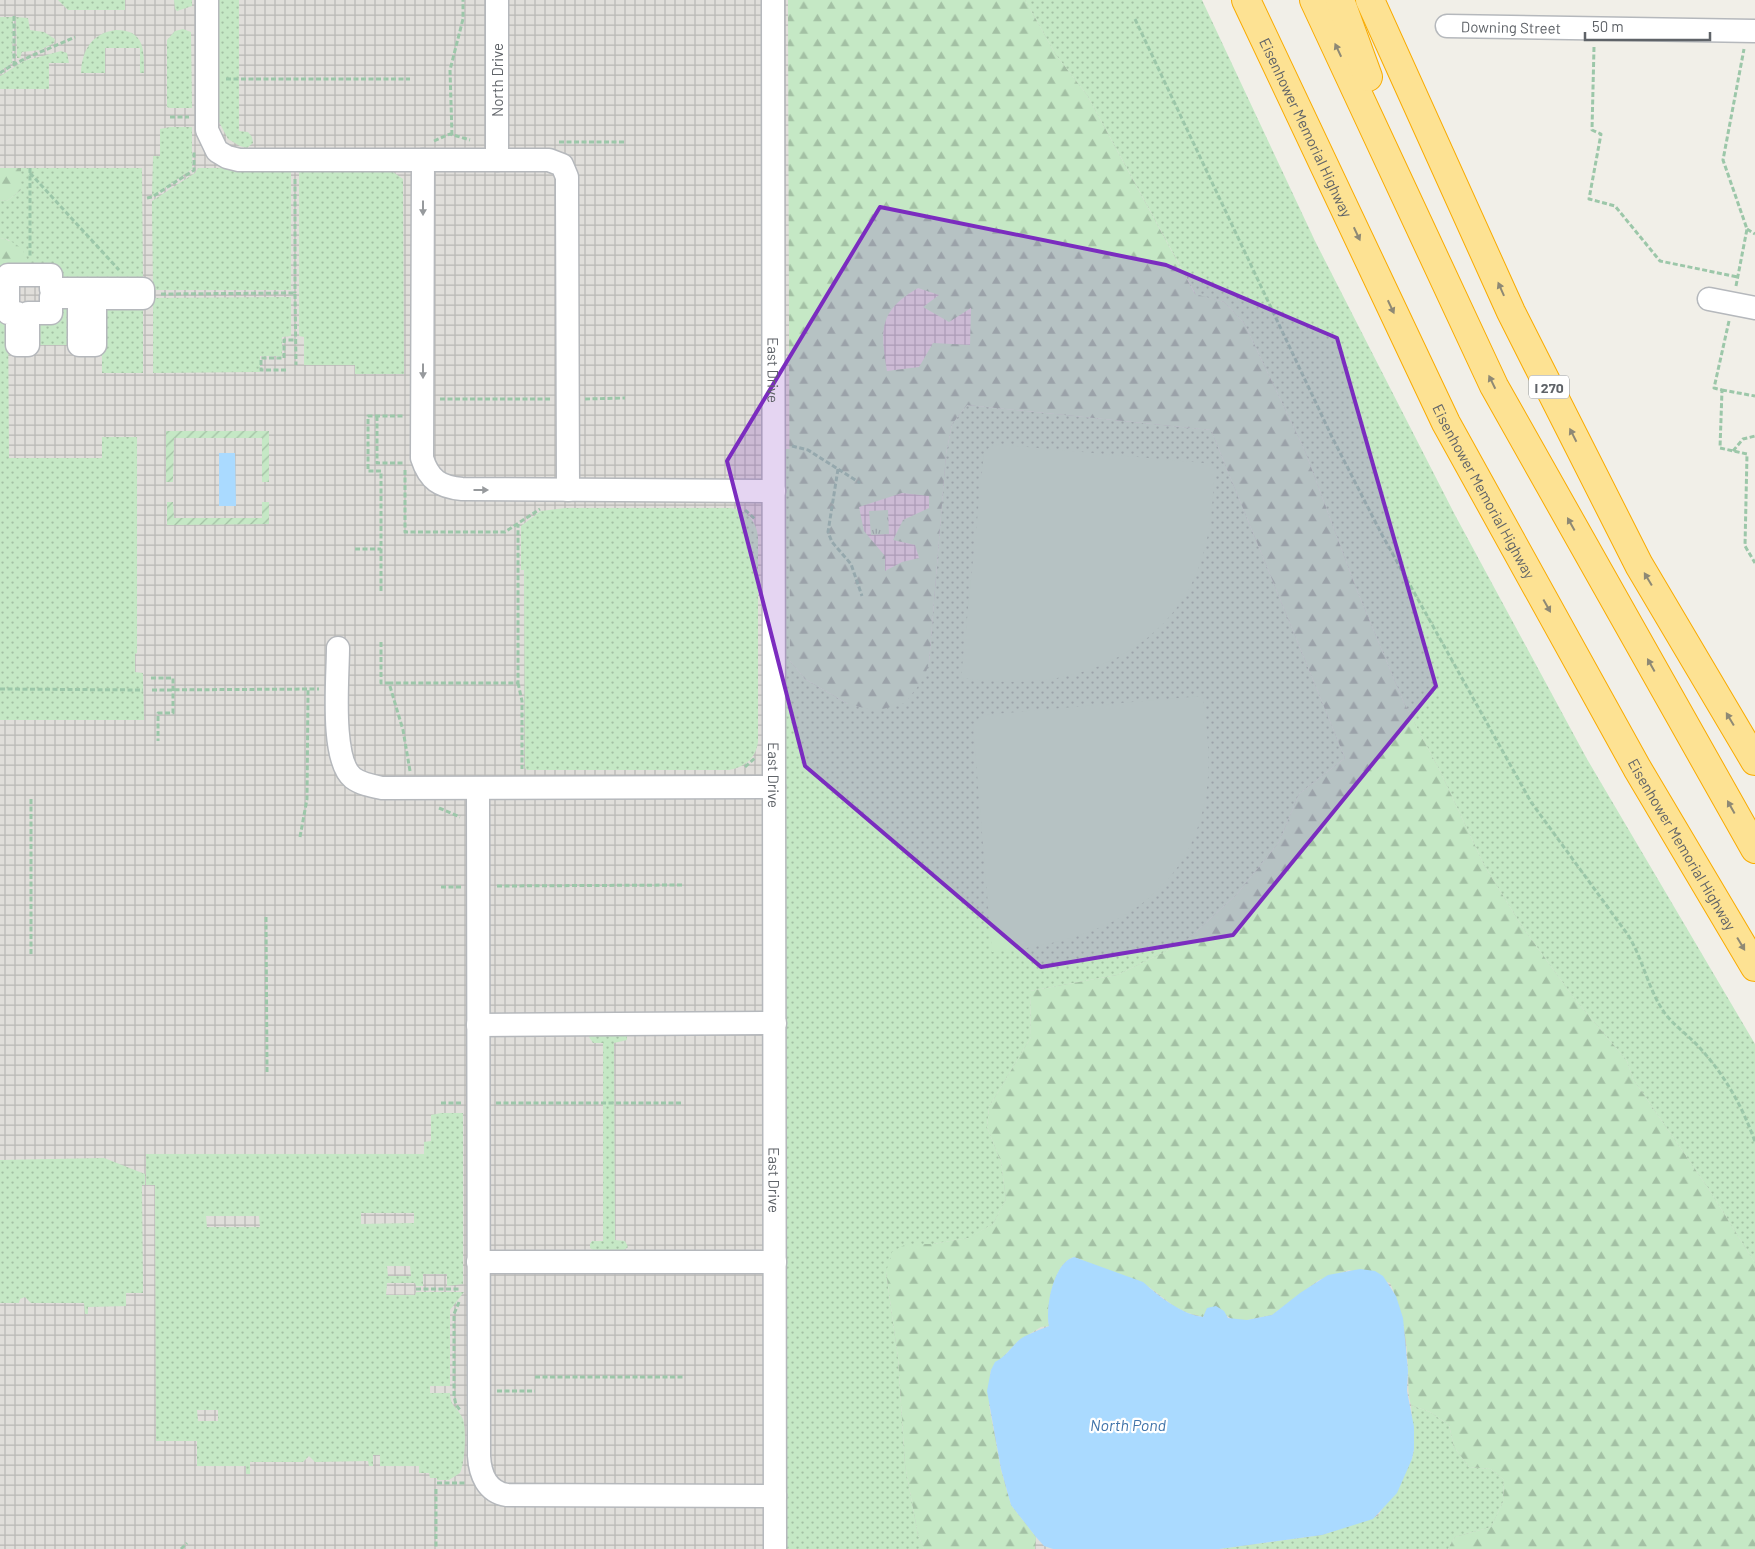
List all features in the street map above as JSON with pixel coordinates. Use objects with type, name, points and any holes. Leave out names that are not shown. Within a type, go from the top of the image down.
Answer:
[{"type":"highway","points":[[1232,0],[1276,63]]},
{"type":"highway","name":"Eisenhower Memorial Highway","points":[[1246,0],[1446,423],[1636,768],[1755,967]]},
{"type":"highway","points":[[1314,0],[1494,386],[1755,849]]},
{"type":"highway","points":[[1340,0],[1425,236]]},
{"type":"highway","name":"I 270","points":[[1370,0],[1520,329],[1639,565],[1755,761]]},
{"type":"street","points":[[207,0],[207,130],[216,151],[227,157],[239,160],[295,160],[425,152],[497,160],[556,161],[562,164],[567,177],[568,490]]},
{"type":"street","name":"North Drive","points":[[496,0],[497,160]]},
{"type":"street","name":"East Drive","points":[[774,0],[776,1549]]},
{"type":"street","name":"Downing Street","points":[[1447,26],[1751,31]]},
{"type":"street","points":[[425,152],[422,458],[426,472],[434,482],[447,488],[774,491]]},
{"type":"street","points":[[144,292],[51,289],[51,275],[8,275],[8,313],[17,313],[17,345],[28,345],[28,313],[51,313],[51,298],[78,298],[78,345],[95,345],[95,298],[143,298],[142,289],[144,292]]},
{"type":"street","points":[[1709,299],[1755,308]]},
{"type":"street","points":[[338,648],[338,748],[343,764],[352,777],[365,784],[382,788],[774,787]]},
{"type":"street","points":[[478,788],[479,1456],[482,1473],[495,1491],[507,1495],[775,1496]]},
{"type":"street","points":[[478,1025],[775,1023]]},
{"type":"street","points":[[478,1262],[775,1262]]},
{"type":"path","points":[[452,135],[450,70],[463,18],[464,0]]},
{"type":"path","points":[[14,16],[14,64]]},
{"type":"path","points":[[1134,19],[1332,437],[1412,590],[1531,802],[1628,935],[1639,953],[1658,1002],[1665,1014],[1710,1058],[1727,1083],[1749,1124],[1755,1142]]},
{"type":"path","points":[[1595,28],[1592,130],[1601,134],[1589,199],[1615,206],[1660,261],[1738,277]]},
{"type":"path","points":[[1751,31],[1723,160],[1747,229],[1714,388],[1755,396]]},
{"type":"path","points":[[0,73],[14,64],[75,37]]},
{"type":"path","points":[[238,79],[410,79]]},
{"type":"path","points":[[170,117],[194,117]]},
{"type":"path","points":[[425,152],[437,139],[452,135],[474,142]]},
{"type":"path","points":[[602,142],[624,142]]},
{"type":"path","points":[[295,160],[296,365]]},
{"type":"path","points":[[30,168],[30,275]]},
{"type":"path","points":[[30,173],[144,292],[295,293]]},
{"type":"path","points":[[147,198],[152,197]]},
{"type":"path","points":[[1747,229],[1755,234]]},
{"type":"path","points":[[286,370],[261,370],[261,358],[284,358],[284,340],[296,340]]},
{"type":"path","points":[[1722,390],[1720,448],[1747,454],[1746,546],[1755,563]]},
{"type":"path","points":[[577,399],[625,398]]},
{"type":"path","points":[[436,399],[558,399]]},
{"type":"path","points":[[405,409],[405,425]]},
{"type":"path","points":[[381,591],[381,471],[368,471],[368,416],[405,416]]},
{"type":"path","points":[[377,416],[377,463],[405,463]]},
{"type":"path","points":[[1733,451],[1743,439],[1755,436]]},
{"type":"path","points":[[784,446],[808,450],[860,483]]},
{"type":"path","points":[[405,453],[405,532],[500,532],[518,524],[545,507]]},
{"type":"path","points":[[838,469],[828,532],[832,542],[851,564],[862,596]]},
{"type":"path","points":[[740,508],[748,512],[759,526]]},
{"type":"path","points":[[518,524],[518,683],[522,701],[522,772],[531,772]]},
{"type":"path","points":[[355,549],[381,548]]},
{"type":"path","points":[[381,642],[381,683],[518,683]]},
{"type":"path","points":[[151,678],[173,678],[173,713],[158,713],[158,740]]},
{"type":"path","points":[[389,683],[402,730],[410,772],[420,772]]},
{"type":"path","points":[[0,689],[143,690]]},
{"type":"path","points":[[300,837],[307,799],[308,689]]},
{"type":"path","points":[[152,690],[338,689]]},
{"type":"path","points":[[740,770],[757,755]]},
{"type":"path","points":[[31,799],[31,956]]},
{"type":"path","points":[[511,886],[682,885]]},
{"type":"path","points":[[441,887],[466,886]]},
{"type":"path","points":[[266,918],[267,1074]]},
{"type":"path","points":[[441,1103],[467,1103]]},
{"type":"path","points":[[511,1103],[682,1103]]},
{"type":"path","points":[[416,1289],[467,1289]]},
{"type":"path","points":[[535,1377],[683,1377]]},
{"type":"path","points":[[512,1391],[535,1391]]},
{"type":"path","points":[[436,1489],[436,1549]]},
{"type":"path","points":[[181,1549],[187,1543]]},
{"type":"highlighted area","points":[[880,207],[1166,265],[1337,338],[1436,686],[1233,935],[1041,967],[805,766],[727,461]]},
{"type":"shaded area","points":[[0,0],[1133,0],[1755,1110],[1755,1549],[0,1549]]},
{"type":"green space","points":[[58,0],[125,0],[125,10],[68,10]]},
{"type":"green space","points":[[174,0],[192,0],[192,6],[177,11]]},
{"type":"green space","points":[[216,0],[239,0],[239,131],[248,132],[252,137],[253,143],[247,148],[228,139],[217,118]]},
{"type":"green space","points":[[788,0],[1025,0],[1056,55],[1087,95],[1195,294],[1224,302],[1244,323],[1305,451],[1356,588],[1404,703],[1440,771],[1484,865],[1523,928],[1574,998],[1627,1061],[1633,1079],[1708,1188],[1755,1263],[1755,1549],[1448,1549],[1455,1537],[1491,1527],[1503,1502],[1504,1480],[1491,1469],[1469,1467],[1454,1447],[1449,1425],[1430,1412],[1411,1405],[1404,1326],[1390,1283],[1349,1270],[1319,1280],[1272,1315],[1247,1320],[1233,1320],[1226,1315],[1206,1311],[1203,1317],[1188,1313],[1175,1307],[1149,1287],[1074,1257],[1061,1267],[1052,1287],[1048,1308],[1049,1326],[1041,1327],[1018,1341],[991,1370],[990,1375],[989,1405],[1001,1470],[1011,1505],[1036,1537],[1035,1549],[924,1549],[918,1535],[905,1465],[898,1358],[886,1272],[892,1252],[906,1244],[933,1244],[968,1238],[993,1224],[1006,1199],[1001,1162],[987,1127],[989,1107],[1031,1037],[1030,991],[1117,975],[1185,942],[1237,894],[1279,842],[1299,794],[1345,758],[1211,430],[967,405],[952,424],[946,454],[929,663],[924,678],[905,703],[876,711],[848,704],[805,679],[790,661]],"holes":[[[918,288],[939,295],[923,307],[949,322],[971,308],[970,345],[933,343],[919,367],[887,371],[883,344],[885,322],[889,313],[896,305],[905,296]],[[902,493],[929,496],[929,508],[903,520],[893,540],[915,545],[919,558],[902,562],[885,571],[885,556],[864,531],[859,507]]]},
{"type":"green space","points":[[1025,0],[1202,0],[1315,241],[1455,515],[1587,759],[1755,1044],[1755,1263],[1708,1188],[1633,1079],[1627,1061],[1574,998],[1523,928],[1484,865],[1440,771],[1404,703],[1356,588],[1305,451],[1244,323],[1224,302],[1196,295],[1087,95],[1056,55]]},
{"type":"green space","points":[[0,17],[13,17],[12,63],[0,71]]},
{"type":"green space","points":[[16,17],[28,18],[30,30],[44,32],[55,39],[54,43],[40,50],[22,52],[20,58],[17,58]]},
{"type":"green space","points":[[183,29],[191,32],[192,108],[170,108],[167,107],[167,40],[175,31]]},
{"type":"green space","points":[[116,30],[133,33],[138,38],[143,49],[144,73],[140,73],[140,48],[105,48],[105,73],[81,73],[86,50],[90,44],[101,35]]},
{"type":"green space","points":[[61,51],[67,53],[69,63],[49,63],[49,89],[0,89],[0,76],[24,61]]},
{"type":"green space","points":[[192,127],[192,169],[152,197],[153,156],[160,156],[160,129]]},
{"type":"green space","points":[[0,168],[21,168],[21,190],[7,201],[0,200]]},
{"type":"green space","points":[[21,168],[142,168],[143,289],[32,275],[9,240],[0,238],[0,200],[7,201],[21,190]]},
{"type":"green space","points":[[198,168],[291,168],[291,290],[153,290],[152,201],[195,173]]},
{"type":"green space","points":[[299,168],[390,170],[403,179],[404,374],[355,374],[355,365],[304,365],[304,337],[299,336]]},
{"type":"green space","points":[[0,238],[14,243],[23,251],[32,275],[0,296]]},
{"type":"green space","points":[[8,292],[9,458],[102,458],[102,437],[137,437],[137,653],[135,654],[135,672],[143,673],[144,720],[0,720],[0,296]]},
{"type":"green space","points":[[79,297],[79,345],[28,345],[28,313]]},
{"type":"green space","points":[[291,297],[291,336],[282,337],[282,356],[260,356],[260,372],[153,373],[153,298]]},
{"type":"green space","points":[[95,298],[143,298],[143,373],[102,373],[102,345]]},
{"type":"green space","points":[[967,405],[1211,430],[1345,758],[1299,794],[1279,842],[1237,894],[1185,942],[1117,975],[1030,991],[1031,1037],[989,1107],[987,1127],[1001,1162],[1006,1199],[993,1224],[969,1238],[933,1244],[906,1244],[886,1272],[898,1358],[905,1465],[918,1535],[924,1549],[786,1549],[784,449],[790,449],[790,661],[805,679],[848,704],[929,663],[946,454],[952,424]]},
{"type":"green space","points":[[166,431],[269,431],[269,482],[262,482],[262,438],[174,438],[173,482],[166,482]]},
{"type":"green space","points":[[994,444],[1215,464],[1210,525],[1198,569],[1180,604],[1164,623],[1146,639],[1126,653],[1104,664],[1057,678],[1015,682],[961,678],[984,452]]},
{"type":"green space","points":[[167,502],[173,502],[174,518],[262,518],[262,502],[269,502],[269,524],[167,525]]},
{"type":"green space","points":[[565,508],[731,508],[747,514],[754,522],[758,538],[758,742],[755,753],[745,764],[729,770],[527,770],[525,768],[524,570],[521,570],[521,526],[541,511]]},
{"type":"green space","points":[[888,510],[889,534],[871,535],[869,511]]},
{"type":"green space","points":[[1203,696],[1208,757],[1205,802],[1188,850],[1169,878],[1146,900],[1120,918],[1090,932],[1025,948],[992,952],[973,725],[982,715]]},
{"type":"green space","points":[[624,1033],[627,1035],[627,1040],[614,1043],[615,1240],[625,1241],[628,1247],[621,1251],[604,1252],[590,1248],[592,1241],[603,1241],[603,1043],[593,1043],[589,1037],[591,1034]]},
{"type":"green space","points":[[463,1113],[463,1284],[447,1286],[447,1274],[423,1274],[423,1286],[416,1286],[415,1283],[387,1283],[386,1295],[415,1295],[416,1292],[464,1292],[450,1310],[450,1386],[430,1386],[430,1393],[450,1393],[452,1404],[464,1421],[464,1453],[460,1473],[449,1480],[437,1480],[437,1478],[430,1478],[429,1473],[419,1473],[419,1466],[380,1466],[380,1455],[373,1455],[373,1466],[369,1466],[368,1461],[315,1462],[309,1456],[303,1462],[250,1462],[250,1474],[246,1474],[246,1466],[197,1466],[197,1441],[156,1441],[155,1185],[146,1185],[146,1154],[424,1154],[424,1142],[431,1141],[431,1115]],"holes":[[[361,1213],[414,1213],[414,1223],[361,1224]],[[206,1216],[259,1216],[260,1227],[207,1227]],[[387,1266],[410,1266],[411,1276],[388,1276]],[[197,1410],[218,1410],[218,1421],[198,1421]]]},
{"type":"green space","points":[[104,1158],[145,1174],[145,1185],[142,1185],[143,1293],[126,1293],[126,1306],[88,1307],[88,1314],[85,1314],[84,1303],[31,1303],[25,1297],[20,1299],[19,1303],[0,1303],[0,1160]]},
{"type":"green space","points":[[1411,1405],[1430,1412],[1449,1425],[1454,1447],[1469,1467],[1491,1469],[1504,1480],[1503,1502],[1491,1527],[1455,1537],[1448,1549],[1219,1549],[1322,1535],[1378,1516],[1412,1459],[1414,1449]]},
{"type":"water","points":[[219,453],[235,453],[236,506],[219,506]]},
{"type":"water","name":"North Pond","points":[[1074,1257],[1143,1282],[1179,1309],[1195,1315],[1203,1317],[1207,1308],[1216,1306],[1224,1311],[1228,1318],[1247,1320],[1272,1315],[1300,1293],[1328,1275],[1360,1269],[1375,1271],[1383,1276],[1396,1296],[1403,1318],[1408,1371],[1407,1391],[1414,1427],[1412,1459],[1397,1493],[1373,1519],[1322,1535],[1219,1549],[1053,1549],[1044,1546],[1011,1505],[1001,1469],[987,1391],[991,1370],[995,1362],[1021,1339],[1049,1326],[1048,1308],[1052,1287],[1061,1268]]}]
